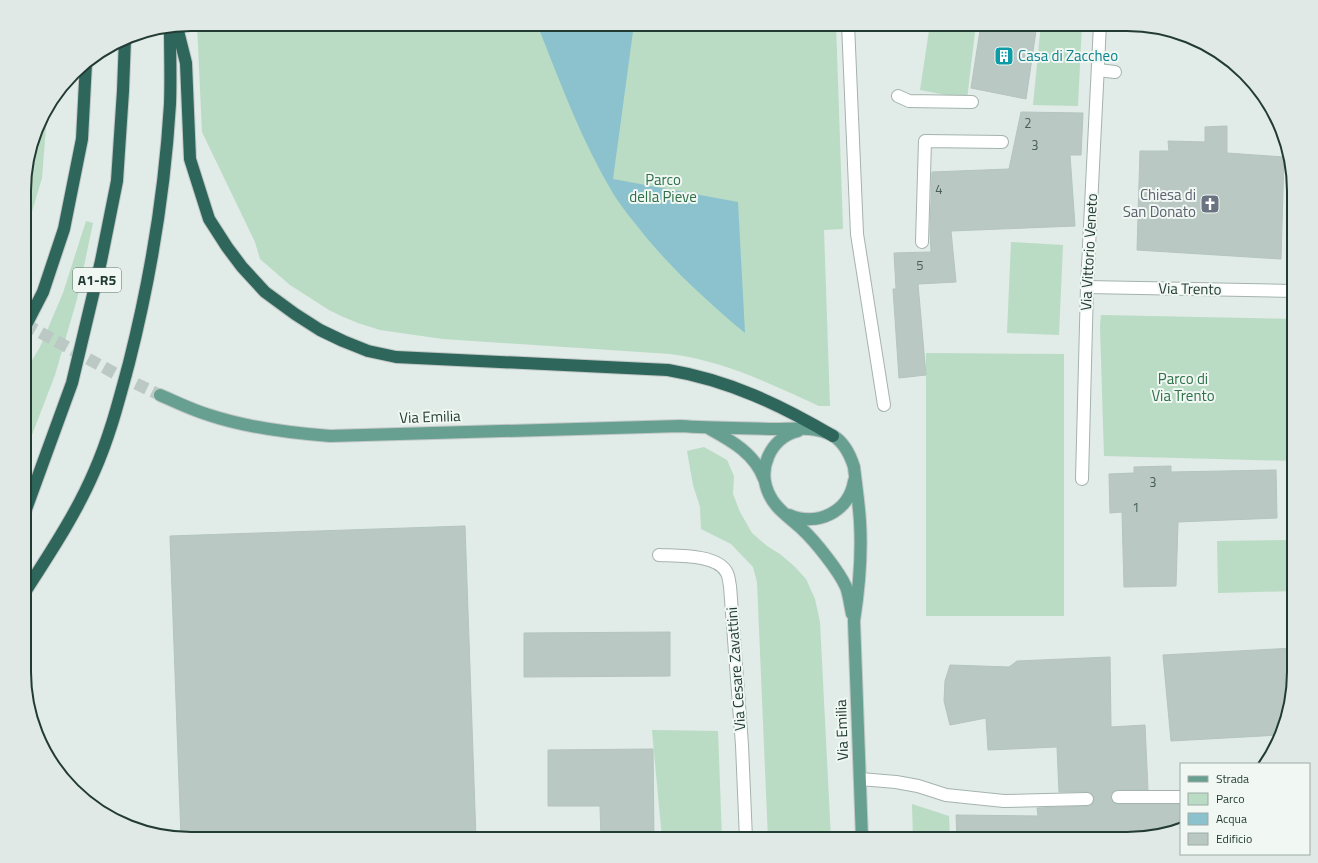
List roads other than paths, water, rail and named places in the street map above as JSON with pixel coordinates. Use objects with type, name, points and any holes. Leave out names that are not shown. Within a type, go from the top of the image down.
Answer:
[{"type":"highway","points":[[178,31],[186,63],[190,160],[209,219],[226,247],[265,292],[320,330],[368,351],[396,357],[668,370],[683,372],[725,384],[761,398],[833,436]]},
{"type":"highway","points":[[31,582],[70,520],[94,472],[113,424],[138,326],[158,215],[165,159],[170,102],[170,32]]},
{"type":"highway","name":"A1-R5","points":[[31,496],[72,384],[101,261],[117,181],[123,90],[124,46]]},
{"type":"highway","name":"A1-R5","points":[[31,315],[42,292],[64,229],[82,139],[86,71]]},
{"type":"main road","name":"Via Emilia","points":[[160,395],[207,415],[233,422],[295,434],[330,436],[680,426],[707,428],[809,429],[824,432],[833,436],[844,445],[852,459],[860,530],[860,572],[854,621],[862,832]]},
{"type":"main road","name":"Via Emilia","points":[[707,428],[731,441],[751,457],[761,472],[770,496],[780,509],[812,539],[840,577],[846,588],[854,621]]},
{"type":"main road","name":"Via Emilia","points":[[765,482],[764,475],[766,462],[773,447],[786,436],[800,430],[809,429]]},
{"type":"main road","name":"Via Emilia","points":[[780,509],[792,516],[802,519],[813,520],[829,515],[838,509],[848,499],[853,486],[854,470]]},
{"type":"street","points":[[848,31],[856,234],[884,405]]},
{"type":"street","name":"Via Vittorio Veneto","points":[[1082,479],[1087,287],[1100,31]]},
{"type":"street","points":[[1098,70],[1115,72]]},
{"type":"street","points":[[898,96],[909,101],[972,102]]},
{"type":"street","points":[[922,242],[925,141],[1002,142]]},
{"type":"street","name":"Via Trento","points":[[1087,287],[1287,291]]},
{"type":"street","name":"Via Cesare Zavattini","points":[[659,555],[705,558],[718,564],[727,572],[730,586],[742,745],[746,832]]},
{"type":"street","points":[[860,779],[896,782],[918,786],[946,795],[1004,801],[1087,799]]},
{"type":"street","points":[[1118,798],[1180,797]]},
{"type":"water","points":[[540,31],[633,31],[613,179],[738,202],[745,333],[705,299],[680,275],[625,211],[602,175],[563,90]]},
{"type":"tunnel","points":[[31,327],[116,374],[160,395]]},
{"type":"place","name":"Casa di Zaccheo","points":[[1004,56]]},
{"type":"place","name":"Chiesa di San Donato","points":[[1210,204]]},
{"type":"park label","name":"Parco della Pieve","points":[[663,188]]},
{"type":"park label","name":"Parco di Via Trento","points":[[1183,388]]}]
